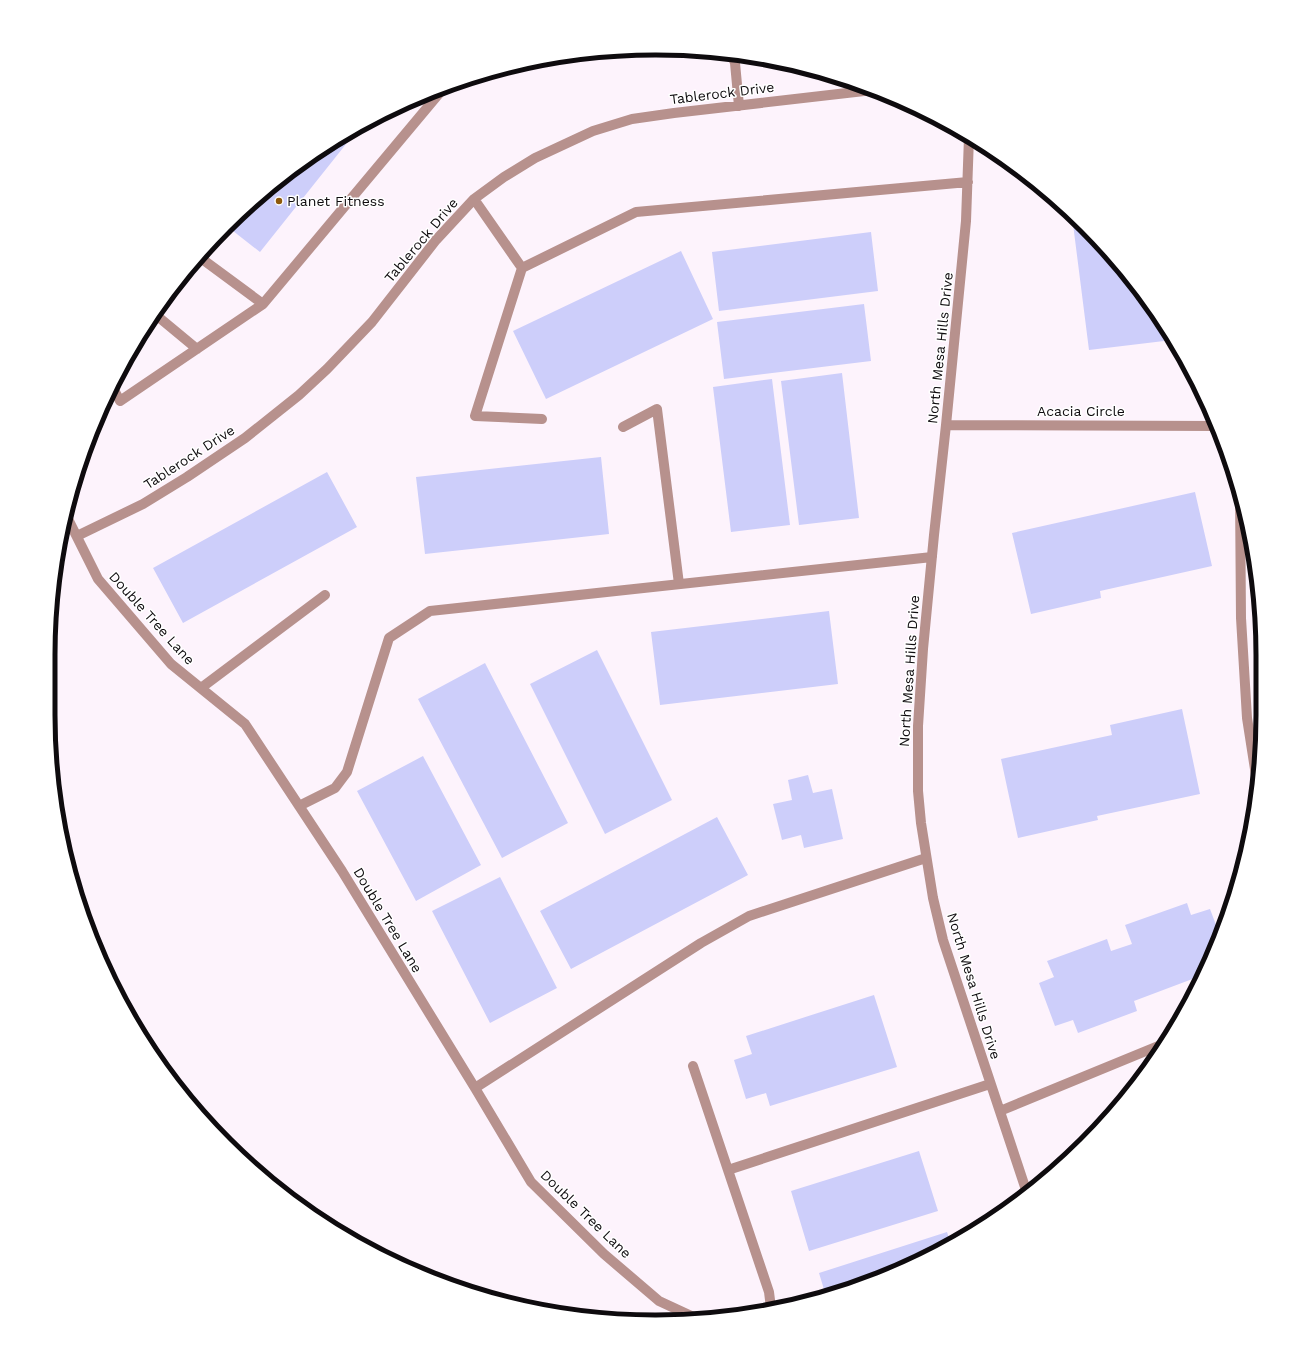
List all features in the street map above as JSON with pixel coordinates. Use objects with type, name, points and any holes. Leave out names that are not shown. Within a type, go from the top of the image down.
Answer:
[{"type":"street","points":[[734,60],[739,106]]},
{"type":"street","name":"Tablerock Drive","points":[[77,536],[143,504],[187,477],[245,438],[299,395],[327,369],[372,322],[436,240],[474,199],[504,177],[535,158],[593,131],[632,119],[861,91]]},
{"type":"street","points":[[116,393],[120,401],[263,304],[436,97]]},
{"type":"street","name":"North Mesa Hills Drive","points":[[970,144],[965,229],[923,649],[918,726],[918,791],[926,858],[933,898],[943,940],[1025,1188]]},
{"type":"street","points":[[542,420],[475,416],[522,268],[636,212],[968,182]]},
{"type":"street","points":[[474,199],[522,268]]},
{"type":"street","points":[[204,260],[263,304]]},
{"type":"street","points":[[159,318],[197,349]]},
{"type":"street","points":[[623,426],[656,409],[679,584]]},
{"type":"street","name":"Acacia Circle","points":[[946,425],[1210,426]]},
{"type":"street","points":[[1240,520],[1241,618],[1247,718],[1254,763]]},
{"type":"street","name":"Double Tree Lane","points":[[70,523],[98,579],[171,664],[245,724],[342,871],[531,1182],[604,1254],[659,1301],[687,1314]]},
{"type":"street","points":[[299,806],[335,788],[347,772],[389,638],[430,611],[932,557]]},
{"type":"street","points":[[201,688],[325,595]]},
{"type":"street","points":[[475,1088],[701,943],[749,916],[926,858]]},
{"type":"street","points":[[1000,1111],[1156,1047]]},
{"type":"street","points":[[693,1066],[769,1292],[770,1303]]},
{"type":"street","points":[[728,1170],[990,1084]]},
{"type":"building","name":"Planet Fitness","points":[[351,137],[260,252],[232,230],[290,179]]},
{"type":"building","points":[[1073,225],[1107,260],[1132,290],[1163,335],[1164,341],[1089,350]]},
{"type":"building","points":[[871,232],[878,291],[719,311],[712,252]]},
{"type":"building","points":[[681,251],[713,319],[546,399],[513,331]]},
{"type":"building","points":[[864,304],[871,361],[724,379],[717,322]]},
{"type":"building","points":[[842,373],[859,518],[799,525],[781,381]]},
{"type":"building","points":[[772,379],[790,525],[731,532],[713,387]]},
{"type":"building","points":[[601,457],[609,534],[425,554],[416,477]]},
{"type":"building","points":[[327,472],[357,527],[183,623],[153,568]]},
{"type":"building","points":[[1195,492],[1212,566],[1100,591],[1101,598],[1031,614],[1012,533]]},
{"type":"building","points":[[829,611],[838,684],[660,705],[651,632]]},
{"type":"building","points":[[597,650],[672,800],[605,834],[530,684]]},
{"type":"building","points":[[485,663],[568,823],[502,858],[418,699]]},
{"type":"building","points":[[1182,709],[1200,794],[1097,816],[1098,820],[1018,838],[1001,759],[1112,735],[1110,725]]},
{"type":"building","points":[[423,756],[481,865],[416,901],[357,791]]},
{"type":"building","points":[[808,775],[813,793],[832,789],[843,839],[804,848],[801,835],[782,840],[773,804],[792,800],[788,780]]},
{"type":"building","points":[[717,817],[748,875],[571,969],[540,911]]},
{"type":"building","points":[[500,877],[557,988],[490,1023],[432,911]]},
{"type":"building","points":[[1187,903],[1191,915],[1210,909],[1217,927],[1195,978],[1134,1001],[1137,1011],[1078,1033],[1073,1020],[1055,1026],[1039,983],[1054,977],[1047,961],[1107,939],[1111,951],[1132,944],[1125,925]]},
{"type":"building","points":[[874,995],[897,1067],[770,1106],[766,1093],[746,1099],[734,1060],[752,1054],[746,1036]]},
{"type":"building","points":[[919,1151],[938,1211],[809,1251],[791,1191]]},
{"type":"building","points":[[947,1232],[949,1239],[885,1269],[824,1291],[819,1273]]},
{"type":"place","name":"Planet Fitness","points":[[279,201]]}]
